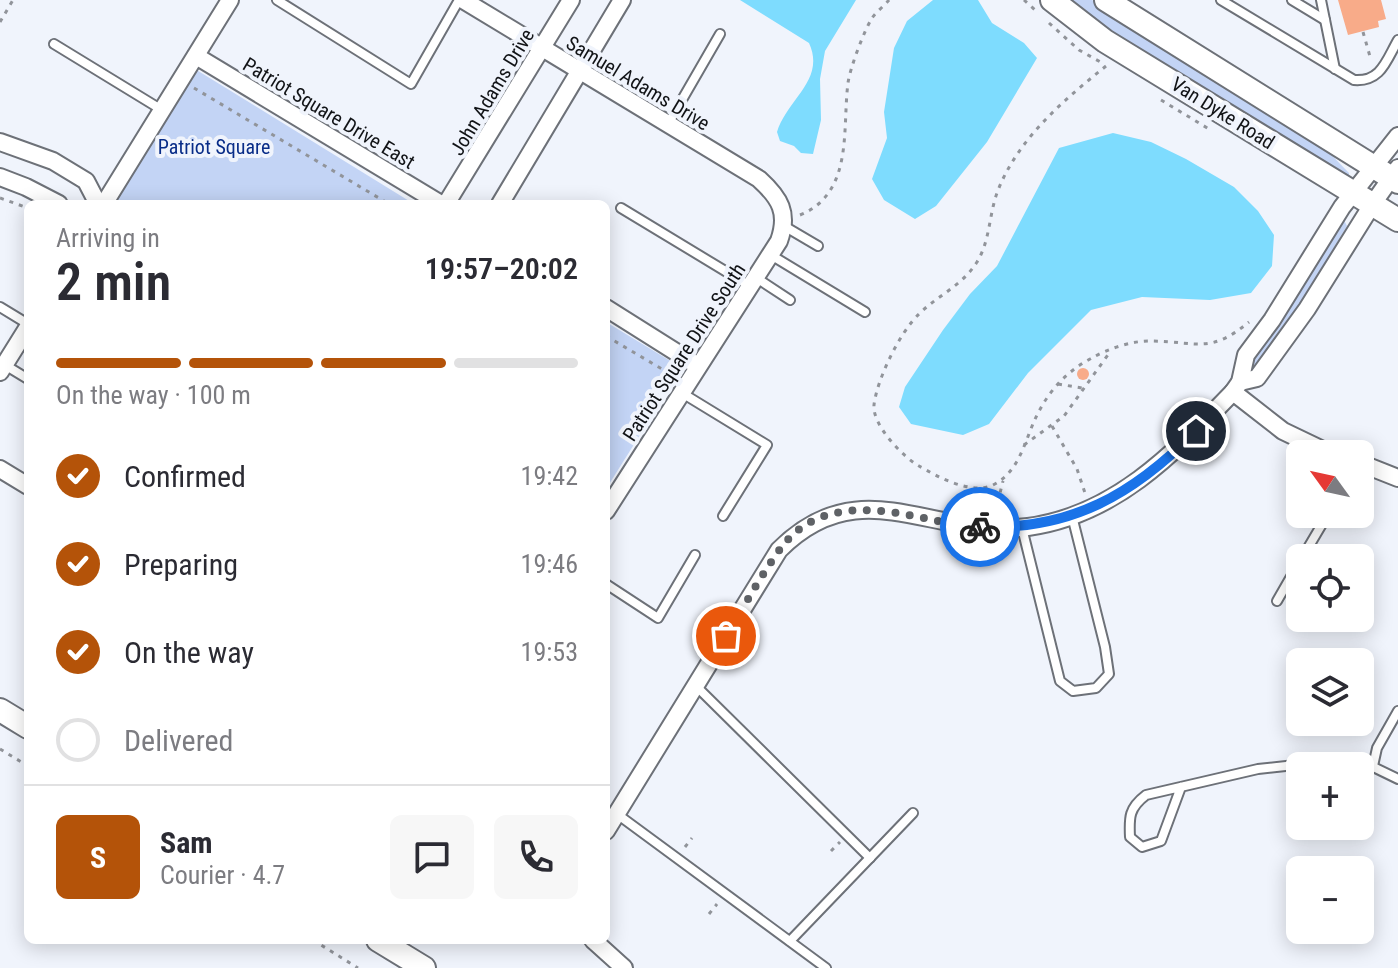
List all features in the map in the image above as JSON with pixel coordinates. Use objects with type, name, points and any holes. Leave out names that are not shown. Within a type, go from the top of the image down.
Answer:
[{"type":"street","points":[[104,200],[230,0]]},
{"type":"street","name":"Samuel Adams Drive","points":[[461,0],[759,179],[775,193],[783,218]]},
{"type":"street","name":"John Adams Drive","points":[[447,200],[571,0]]},
{"type":"street","points":[[502,200],[622,0]]},
{"type":"street","name":"Van Dyke Road","points":[[1052,0],[1105,41],[1398,220]]},
{"type":"street","name":"Van Dyke Road","points":[[1115,2],[1391,174]]},
{"type":"street","name":"Patriot Square Drive East","points":[[196,56],[437,200]]},
{"type":"street","points":[[1237,387],[1246,355],[1362,199],[1391,174],[1398,136]]},
{"type":"street","points":[[0,142],[64,167],[86,181],[98,200]]},
{"type":"street","points":[[0,177],[51,200]]},
{"type":"street","points":[[610,825],[779,550],[797,532],[816,520],[841,511],[864,508],[965,527],[1022,527],[1072,515],[1101,504],[1133,486],[1177,450],[1237,387],[1257,378],[1307,309],[1362,199]]},
{"type":"street","name":"Patriot Square Drive South","points":[[610,505],[770,254],[783,218]]},
{"type":"street","points":[[610,311],[698,366]]},
{"type":"street","points":[[2,369],[24,333]]},
{"type":"street","points":[[1237,387],[1283,431],[1302,440]]},
{"type":"street","points":[[1374,469],[1398,478]]},
{"type":"street","points":[[2,475],[24,484]]},
{"type":"street","points":[[0,710],[24,725]]},
{"type":"street","points":[[385,944],[424,968]]},
{"type":"street","points":[[597,944],[624,968]]},
{"type":"lane","points":[[277,0],[411,84],[461,0]]},
{"type":"lane","points":[[1221,0],[1354,80],[1367,81],[1378,74],[1398,40]]},
{"type":"lane","points":[[1292,0],[1325,20]]},
{"type":"lane","points":[[1321,0],[1335,69]]},
{"type":"lane","points":[[668,124],[720,34]]},
{"type":"lane","points":[[54,44],[162,110]]},
{"type":"lane","points":[[621,208],[790,300]]},
{"type":"lane","points":[[783,218],[818,246]]},
{"type":"lane","points":[[770,254],[865,312]]},
{"type":"lane","points":[[0,307],[24,323]]},
{"type":"lane","points":[[2,369],[24,377]]},
{"type":"lane","points":[[681,392],[767,445],[723,516]]},
{"type":"lane","points":[[1022,527],[1060,681],[1073,691],[1096,688],[1109,674],[1072,515]]},
{"type":"lane","points":[[610,587],[658,618],[695,555]]},
{"type":"lane","points":[[1277,601],[1286,586]]},
{"type":"lane","points":[[696,686],[870,858]]},
{"type":"lane","points":[[1374,762],[1377,748],[1398,711]]},
{"type":"lane","points":[[1181,787],[1161,841],[1142,847],[1130,837],[1130,821],[1134,804],[1146,795],[1258,769],[1286,766]]},
{"type":"lane","points":[[1374,767],[1398,779]]},
{"type":"lane","points":[[790,941],[913,813]]},
{"type":"lane","points":[[617,814],[826,968]]},
{"type":"path","points":[[0,22],[13,0]]},
{"type":"path","points":[[799,215],[811,210],[829,190],[844,161],[848,80],[872,19],[889,0]]},
{"type":"path","points":[[1363,32],[1371,60]]},
{"type":"path","points":[[998,501],[979,488],[931,472],[901,453],[883,429],[874,405],[887,362],[910,324],[921,312],[955,288],[978,261],[998,190],[1027,141],[1068,98],[1106,66]]},
{"type":"path","points":[[187,100],[195,87],[382,200]]},
{"type":"path","points":[[0,198],[24,207]]},
{"type":"path","points":[[979,488],[994,484],[1012,469],[1037,414],[1058,384],[1077,367],[1111,350],[1151,341],[1207,345],[1234,335],[1249,322]]},
{"type":"path","points":[[610,338],[667,372]]},
{"type":"path","points":[[1024,445],[1064,416],[1111,350]]},
{"type":"path","points":[[1058,384],[1083,388]]},
{"type":"path","points":[[1052,426],[1077,469],[1086,496]]},
{"type":"path","points":[[1001,519],[998,501],[1004,478]]},
{"type":"path","points":[[0,749],[24,764]]},
{"type":"path","points":[[683,849],[692,838]]},
{"type":"path","points":[[831,851],[841,841]]},
{"type":"path","points":[[709,914],[718,902]]},
{"type":"path","points":[[319,944],[358,968]]},
{"type":"green space","points":[[1060,0],[1092,0],[1316,139],[1349,173],[1349,181]]},
{"type":"green space","name":"Patriot Square","points":[[195,69],[408,200],[113,200]]},
{"type":"green space","points":[[1344,220],[1347,226],[1301,303],[1249,375],[1251,363]]},
{"type":"green space","points":[[610,324],[682,368],[610,483]]},
{"type":"water","points":[[740,0],[856,0],[825,51],[820,79],[821,120],[813,154],[801,153],[794,146],[780,141],[777,132],[813,68],[809,43]]},
{"type":"water","points":[[933,0],[978,0],[992,23],[1024,43],[1037,58],[987,142],[936,206],[915,219],[884,200],[872,179],[887,138],[884,112],[894,48],[907,21]]},
{"type":"water","points":[[1113,133],[1151,142],[1234,187],[1258,211],[1274,235],[1272,266],[1251,293],[1210,300],[1142,297],[1091,310],[1028,373],[989,424],[963,435],[911,424],[899,407],[905,387],[970,294],[997,266],[1059,148]]},
{"type":"building","points":[[1338,0],[1381,0],[1386,19],[1378,21],[1379,27],[1348,35]]},
{"type":"building","points":[[1078,369],[1088,369],[1088,379],[1078,379]]},
{"type":"way so far","points":[[726,636],[779,550],[797,532],[816,520],[841,511],[864,508],[965,527],[980,527]]},
{"type":"route","points":[[980,527],[1031,526],[1101,504],[1133,486],[1196,431]]}]
